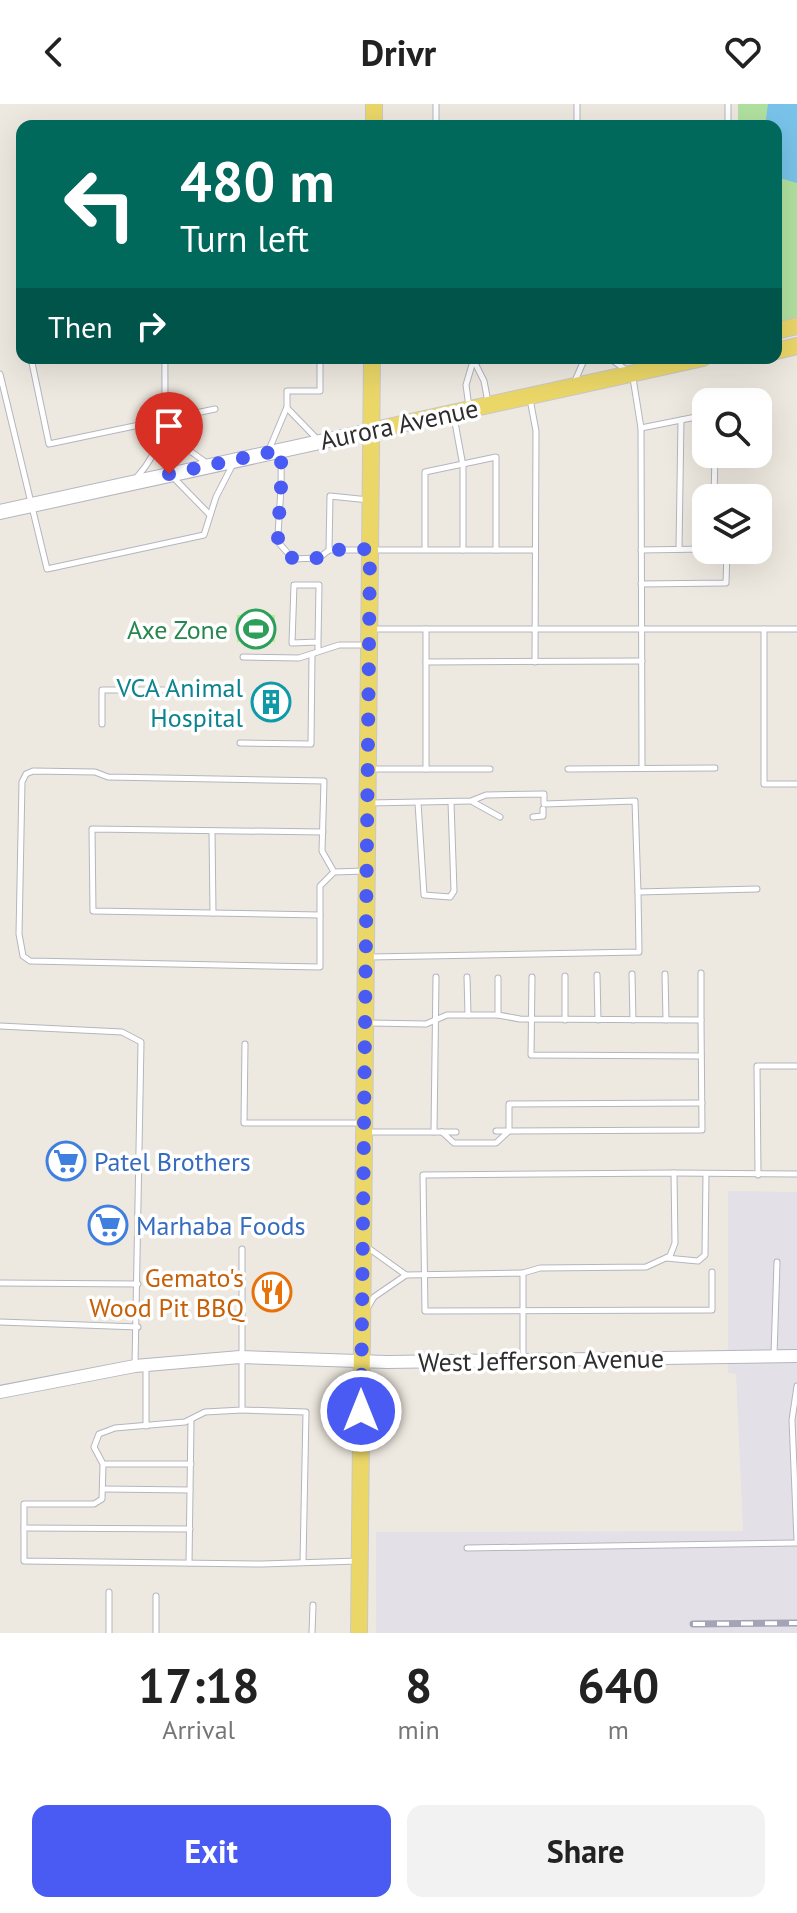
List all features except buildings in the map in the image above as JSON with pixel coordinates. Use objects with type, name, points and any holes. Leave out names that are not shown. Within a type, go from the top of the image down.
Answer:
[{"type":"main road","points":[[359,1633],[372,364]]},
{"type":"main road","name":"Aurora Avenue","points":[[0,512],[675,364]]},
{"type":"street","name":"West Jefferson Avenue","points":[[0,1392],[140,1365],[240,1357],[523,1360],[797,1356]]},
{"type":"lane","points":[[32,364],[49,444],[215,409]]},
{"type":"lane","points":[[133,482],[159,449],[164,419],[165,364]]},
{"type":"lane","points":[[320,364],[320,391],[287,391],[287,407],[274,451],[283,478],[278,495],[278,542],[293,559],[319,558],[329,550],[535,550]]},
{"type":"lane","points":[[463,550],[462,411],[473,364]]},
{"type":"lane","points":[[476,364],[484,381],[488,405]]},
{"type":"lane","points":[[572,387],[582,364]]},
{"type":"lane","points":[[618,364],[632,373],[641,428],[642,768]]},
{"type":"lane","points":[[0,374],[47,569],[204,535],[236,459]]},
{"type":"lane","points":[[529,396],[536,431],[535,662]]},
{"type":"lane","points":[[287,407],[320,441]]},
{"type":"lane","points":[[641,428],[692,418]]},
{"type":"lane","points":[[164,419],[174,438],[210,465]]},
{"type":"lane","points":[[679,549],[681,420]]},
{"type":"lane","points":[[425,549],[425,472],[496,457],[496,550]]},
{"type":"lane","points":[[169,474],[210,515]]},
{"type":"lane","points":[[329,550],[330,496],[370,500]]},
{"type":"lane","points":[[641,550],[692,549]]},
{"type":"lane","points":[[641,584],[726,583],[727,564]]},
{"type":"lane","points":[[240,743],[311,744],[318,642],[319,585],[294,585],[292,643],[318,642]]},
{"type":"lane","points":[[426,629],[426,769]]},
{"type":"lane","points":[[243,657],[299,658],[369,637],[426,629],[797,629]]},
{"type":"lane","points":[[764,629],[764,784],[797,784]]},
{"type":"lane","points":[[426,662],[642,661]]},
{"type":"lane","points":[[102,724],[102,690],[201,690]]},
{"type":"lane","points":[[568,769],[715,768]]},
{"type":"lane","points":[[367,769],[490,769]]},
{"type":"lane","points":[[334,872],[324,859],[324,781],[108,777],[95,772],[33,771],[26,774],[22,782],[19,934],[23,956],[30,961],[320,967],[320,886],[334,872],[366,871]]},
{"type":"lane","points":[[367,803],[471,801],[486,795],[544,794],[543,816],[533,817]]},
{"type":"lane","points":[[471,801],[500,813]]},
{"type":"lane","points":[[365,957],[639,952],[635,801],[533,809]]},
{"type":"lane","points":[[418,803],[424,895],[450,897],[454,891],[451,802]]},
{"type":"lane","points":[[320,915],[93,911],[92,829],[323,832]]},
{"type":"lane","points":[[212,831],[213,913]]},
{"type":"lane","points":[[638,892],[757,889]]},
{"type":"lane","points":[[496,1131],[702,1130],[701,973]]},
{"type":"lane","points":[[632,974],[633,1020]]},
{"type":"lane","points":[[665,974],[666,1020]]},
{"type":"lane","points":[[597,975],[598,1020]]},
{"type":"lane","points":[[565,976],[565,1020]]},
{"type":"lane","points":[[436,977],[438,1132]]},
{"type":"lane","points":[[467,977],[468,1015]]},
{"type":"lane","points":[[532,977],[531,1055],[701,1056]]},
{"type":"lane","points":[[498,978],[498,1015]]},
{"type":"lane","points":[[365,1023],[426,1024],[447,1015],[498,1015],[532,1020],[701,1020]]},
{"type":"lane","points":[[0,1026],[122,1032],[141,1042],[138,1327],[146,1426]]},
{"type":"lane","points":[[245,1044],[244,1123],[456,1132]]},
{"type":"lane","points":[[758,1175],[757,1066],[797,1066]]},
{"type":"lane","points":[[438,1132],[454,1143],[496,1143],[509,1131],[509,1104],[702,1103]]},
{"type":"lane","points":[[666,1258],[675,1243],[674,1173]]},
{"type":"lane","points":[[362,1316],[374,1297],[406,1275],[523,1273],[540,1268],[646,1267],[666,1258],[698,1261],[705,1255],[706,1174]]},
{"type":"lane","points":[[712,1272],[712,1310],[425,1311],[423,1175],[797,1174]]},
{"type":"lane","points":[[363,1244],[406,1275]]},
{"type":"lane","points":[[242,1249],[242,1410]]},
{"type":"lane","points":[[774,1356],[777,1262]]},
{"type":"lane","points":[[523,1273],[523,1360]]},
{"type":"lane","points":[[0,1283],[138,1284]]},
{"type":"lane","points":[[0,1322],[138,1327]]},
{"type":"lane","points":[[467,1548],[797,1541],[792,1420],[797,1386]]},
{"type":"lane","points":[[303,1562],[306,1412],[205,1412],[191,1420],[115,1428],[99,1434],[94,1447],[103,1464],[102,1499],[94,1504],[24,1504],[24,1561],[189,1563],[303,1562],[360,1561]]},
{"type":"lane","points":[[189,1563],[191,1420]]},
{"type":"lane","points":[[103,1464],[191,1464]]},
{"type":"lane","points":[[103,1489],[190,1490]]},
{"type":"lane","points":[[24,1528],[190,1529]]},
{"type":"lane","points":[[109,1592],[109,1633]]},
{"type":"lane","points":[[156,1596],[156,1633]]},
{"type":"lane","points":[[312,1633],[313,1605]]},
{"type":"shaded area","points":[[728,1191],[797,1192],[797,1633],[376,1633],[376,1532],[743,1531],[736,1374],[728,1373]]},
{"type":"green space","points":[[738,104],[797,104],[797,319],[782,322],[782,120],[738,120]]},
{"type":"green space","name":"Axe Zone","points":[[237,615],[275,615],[275,642],[237,642]]},
{"type":"water","points":[[768,104],[797,104],[797,183],[782,179],[782,120],[766,120]]},
{"type":"railway","points":[[693,1624],[797,1623]]},
{"type":"place","name":"Axe Zone","points":[[256,629]]},
{"type":"place","name":"VCA Animal Hospital","points":[[271,702]]},
{"type":"place","name":"Patel Brothers","points":[[66,1161]]},
{"type":"place","name":"Marhaba Foods","points":[[108,1225]]},
{"type":"place","name":"Gemato's Wood Pit BBQ","points":[[272,1292]]},
{"type":"route","points":[[169,474],[280,450],[283,478],[278,495],[278,542],[293,559],[319,558],[329,550],[370,549],[361,1411]]}]
